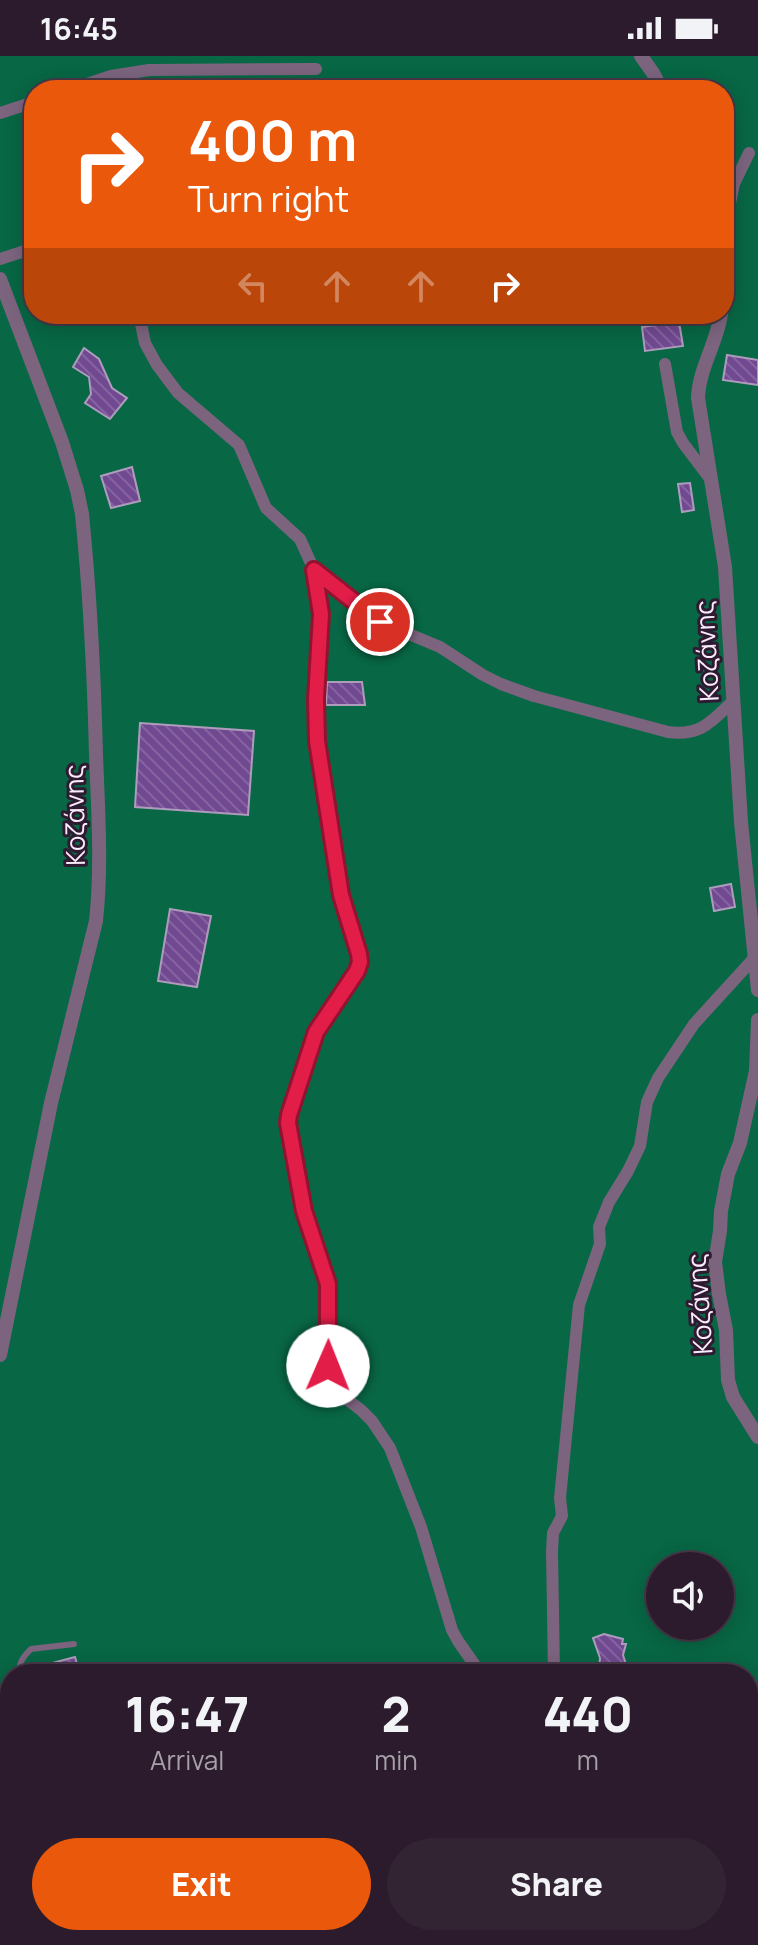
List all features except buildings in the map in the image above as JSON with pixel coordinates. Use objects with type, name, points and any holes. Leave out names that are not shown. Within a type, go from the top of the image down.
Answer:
[{"type":"street","points":[[641,56],[657,80]]},
{"type":"street","points":[[99,80],[149,70],[316,69]]},
{"type":"street","points":[[0,113],[24,105]]},
{"type":"street","points":[[734,184],[749,153]]},
{"type":"street","points":[[0,259],[24,251]]},
{"type":"street","name":"Κοζάνης","points":[[0,279],[62,442],[82,514],[94,679],[99,841],[96,921],[51,1103],[0,1355]]},
{"type":"street","points":[[141,324],[145,343],[163,374],[178,393],[239,445],[266,508],[300,539],[314,570],[321,614],[316,699],[319,754],[341,895],[360,962],[316,1032],[291,1105],[288,1123],[304,1211],[328,1284],[327,1357],[332,1384],[336,1391],[372,1421],[390,1448],[421,1527],[452,1630],[474,1664]]},
{"type":"street","name":"Κοζάνης","points":[[720,324],[698,398],[725,567],[741,822],[758,990]]},
{"type":"street","points":[[665,364],[677,432],[711,480]]},
{"type":"street","points":[[314,570],[380,622],[440,647],[492,679],[534,696],[684,734],[708,725],[733,701]]},
{"type":"street","points":[[554,1664],[553,1533],[562,1516],[560,1498],[579,1305],[600,1244],[599,1227],[640,1146],[647,1102],[658,1078],[694,1024],[756,956]]},
{"type":"street","name":"Κοζάνης","points":[[758,1020],[756,1071],[740,1143],[728,1174],[715,1262],[726,1330],[728,1380],[733,1397],[758,1437]]},
{"type":"lane","points":[[20,1664],[31,1649],[74,1644]]},
{"type":"green space","points":[[0,56],[758,56],[758,1664],[0,1664]]},
{"type":"route","points":[[328,1366],[328,1284],[304,1211],[288,1123],[291,1105],[316,1032],[360,962],[341,895],[317,741],[321,614],[314,570],[380,622]]}]
